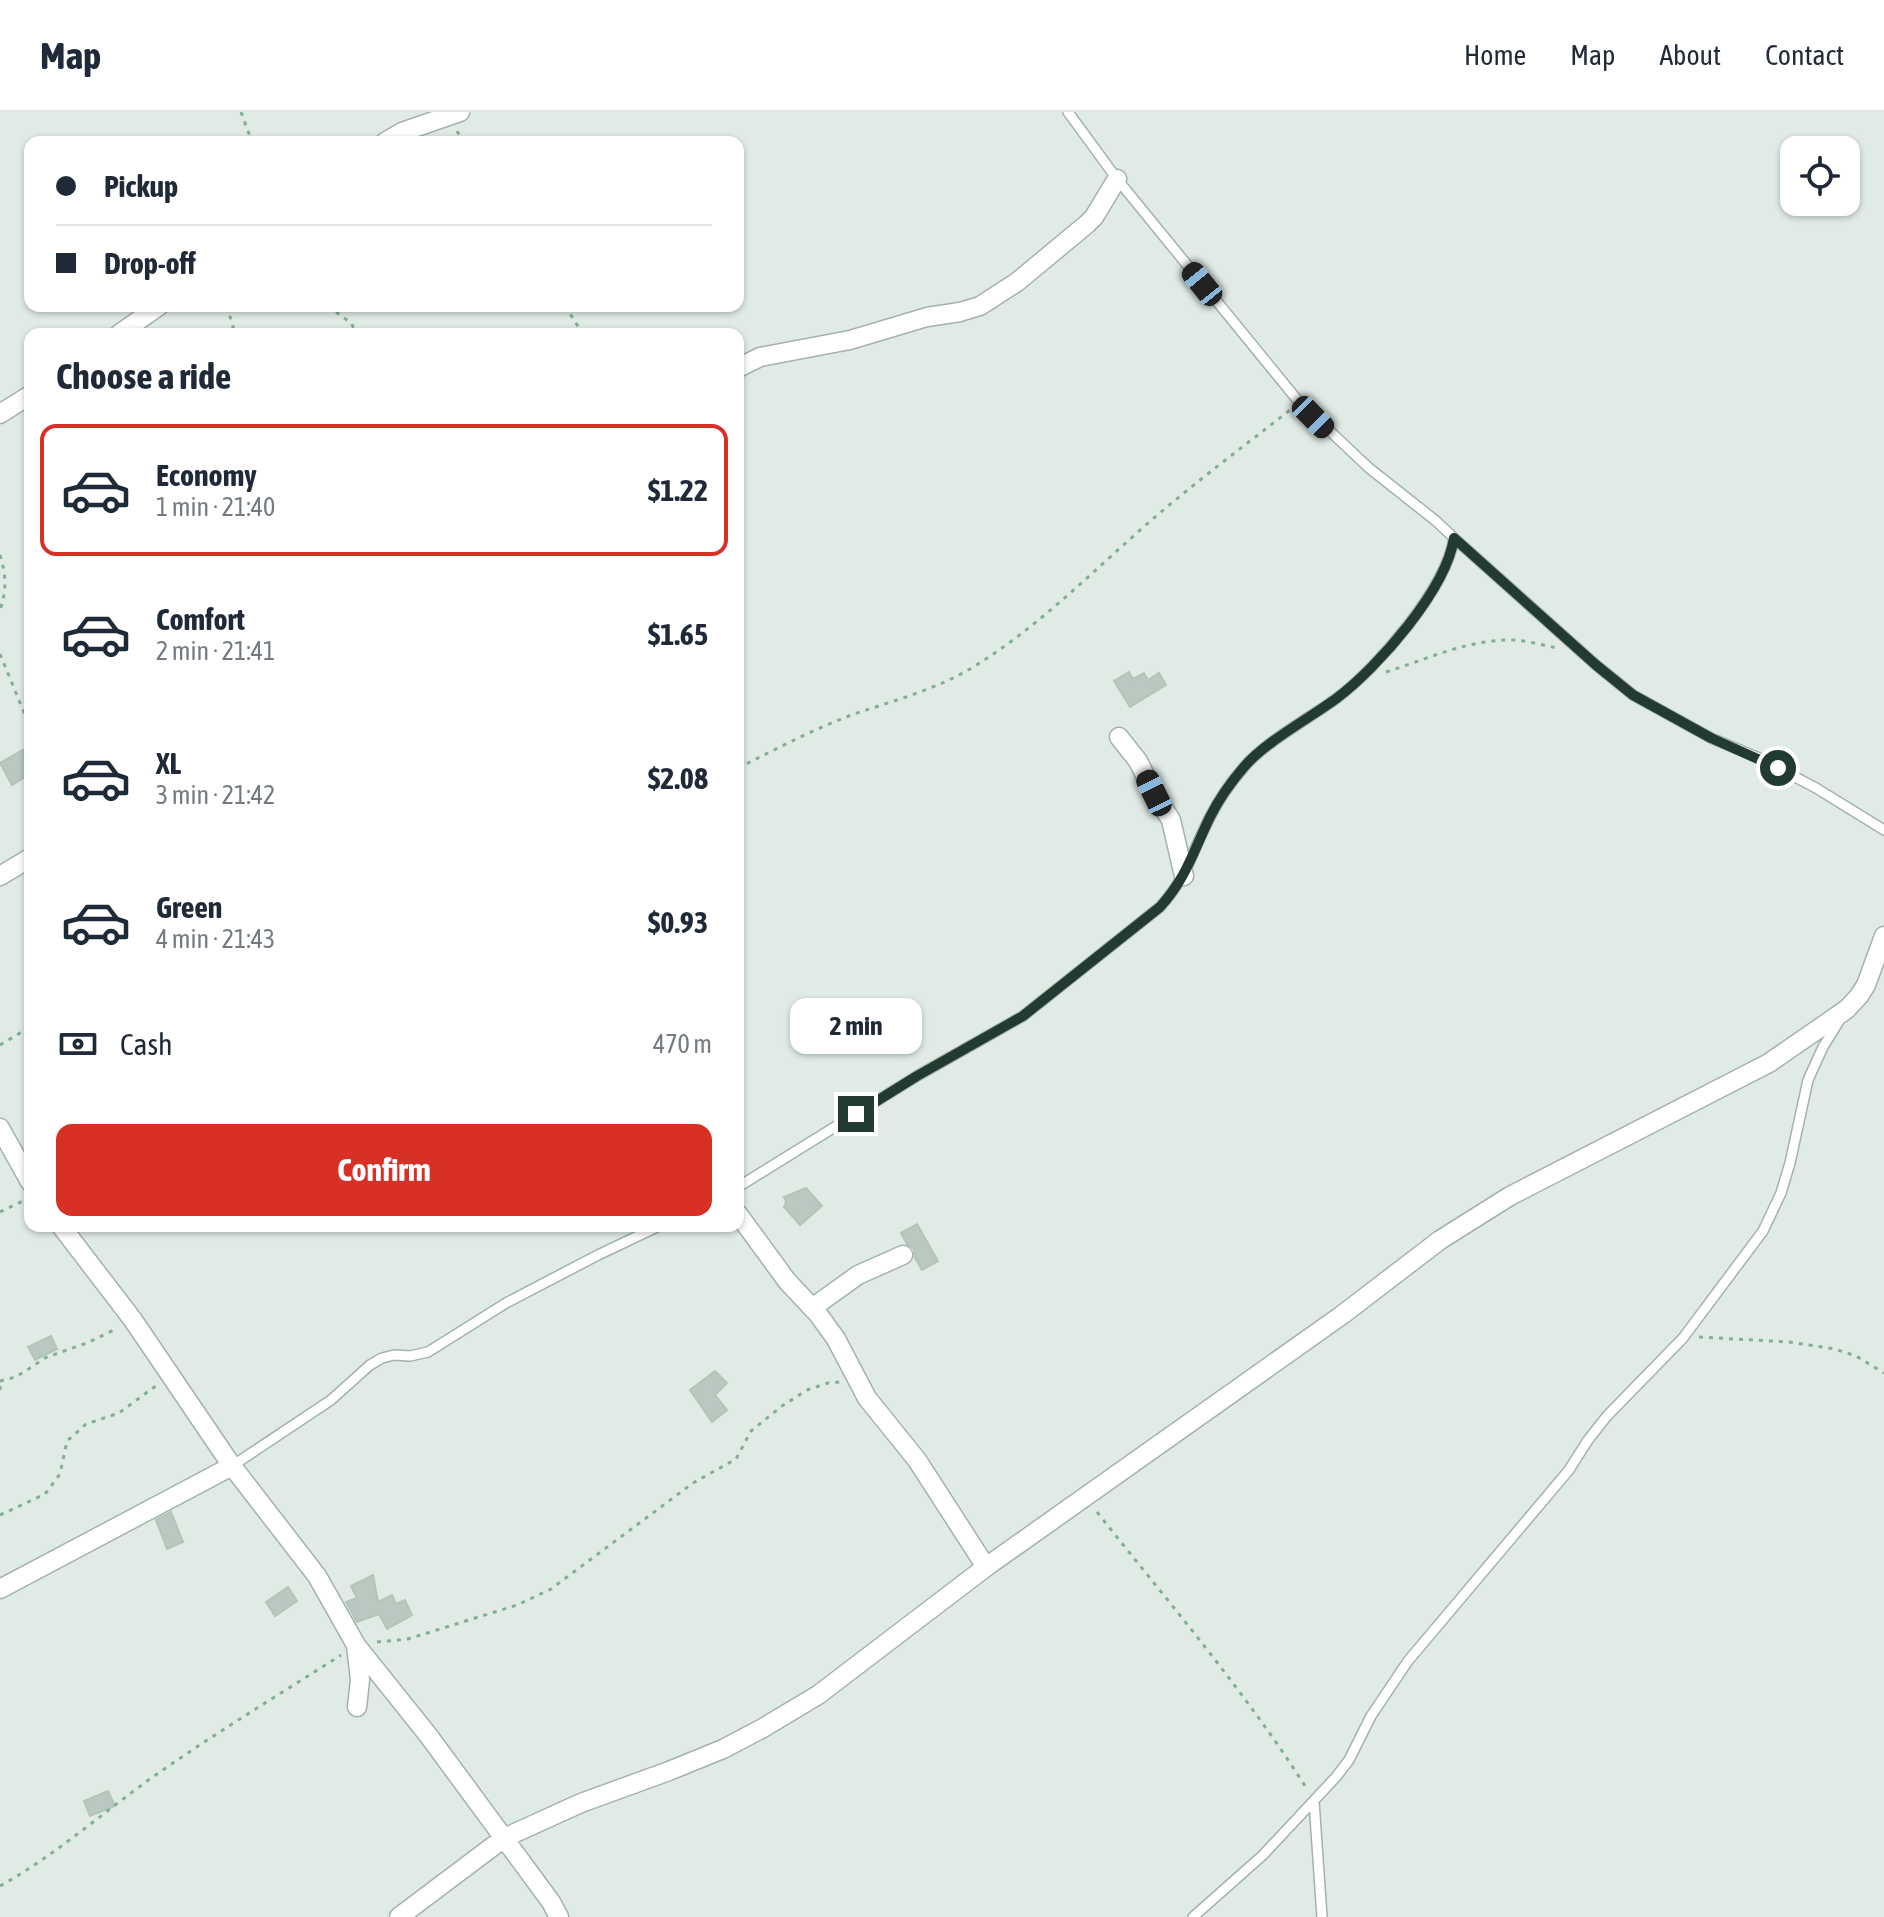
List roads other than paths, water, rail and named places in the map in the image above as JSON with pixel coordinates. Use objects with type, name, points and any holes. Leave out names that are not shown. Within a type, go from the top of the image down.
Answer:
[{"type":"street","points":[[395,136],[460,112]]},
{"type":"street","points":[[744,365],[760,357],[850,340],[927,317],[980,306],[1017,282],[1087,224],[1117,179]]},
{"type":"street","points":[[128,328],[150,312]]},
{"type":"street","points":[[0,414],[24,399]]},
{"type":"street","points":[[1119,737],[1138,761],[1171,820],[1184,876]]},
{"type":"street","points":[[0,876],[24,862]]},
{"type":"street","points":[[399,1917],[504,1838],[581,1803],[723,1749],[818,1695],[986,1567],[1342,1315],[1452,1233],[1510,1196],[1769,1063],[1847,1009],[1866,985],[1884,936]]},
{"type":"street","points":[[0,1128],[24,1171]]},
{"type":"street","points":[[744,1222],[787,1281],[836,1339],[867,1398],[917,1460],[986,1567]]},
{"type":"street","points":[[66,1232],[133,1320],[232,1466],[317,1576],[356,1645],[428,1735],[559,1917]]},
{"type":"street","points":[[812,1308],[858,1275],[903,1255]]},
{"type":"street","points":[[0,1589],[232,1466]]},
{"type":"street","points":[[356,1645],[360,1680],[357,1707]]},
{"type":"lane","points":[[1068,112],[1117,179],[1299,402],[1369,468],[1436,521],[1633,695],[1711,738],[1759,758],[1816,788],[1884,830]]},
{"type":"lane","points":[[744,1183],[917,1076],[1023,1016],[1160,907],[1184,876],[1210,816],[1230,784],[1247,763],[1356,682],[1393,644],[1443,574],[1454,538]]},
{"type":"lane","points":[[1193,1917],[1263,1855],[1349,1760],[1371,1716],[1408,1661],[1569,1470],[1607,1416],[1683,1338],[1763,1231],[1781,1193],[1808,1080],[1823,1047],[1847,1009]]},
{"type":"lane","points":[[232,1466],[331,1400],[382,1358],[428,1352],[506,1303],[646,1232]]},
{"type":"lane","points":[[1314,1801],[1322,1917]]}]
